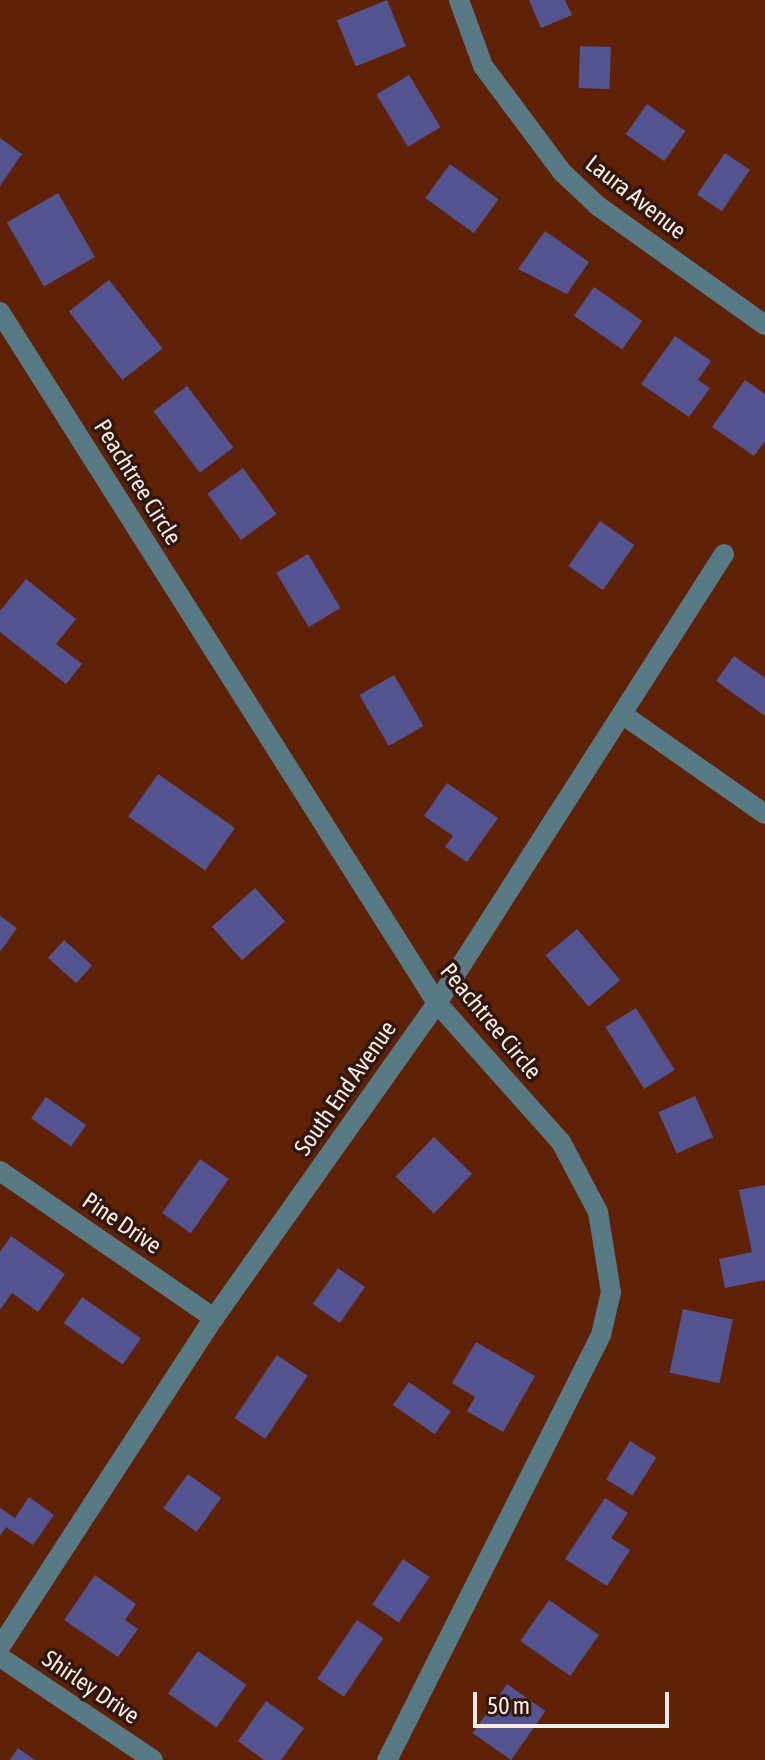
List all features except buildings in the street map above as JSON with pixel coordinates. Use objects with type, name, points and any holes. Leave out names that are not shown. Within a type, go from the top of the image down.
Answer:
[{"type":"street","name":"Laura Avenue","points":[[459,0],[483,66],[562,172],[598,206],[765,325]]},
{"type":"street","name":"Peachtree Circle","points":[[0,312],[437,1003],[561,1142],[598,1212],[611,1292],[601,1335],[387,1760]]},
{"type":"street","name":"South End Avenue","points":[[0,1647],[214,1318],[437,1003],[724,554]]},
{"type":"street","points":[[622,714],[765,814]]},
{"type":"street","name":"Pine Drive","points":[[0,1171],[214,1318]]},
{"type":"street","name":"Shirley Drive","points":[[0,1657],[153,1760]]}]
